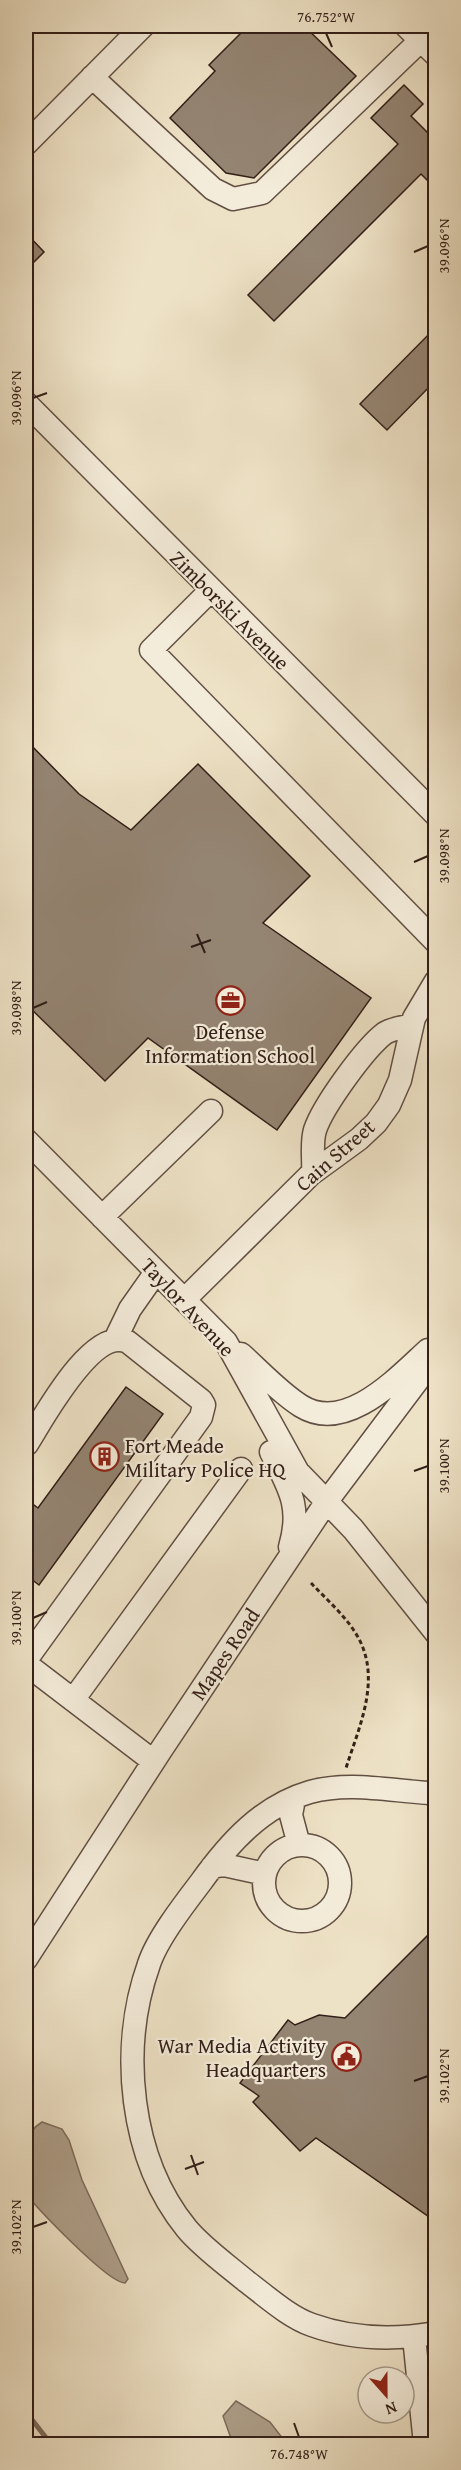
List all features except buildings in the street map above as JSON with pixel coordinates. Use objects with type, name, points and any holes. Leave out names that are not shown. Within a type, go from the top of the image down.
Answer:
[{"type":"street","points":[[26,144],[143,26]]},
{"type":"street","points":[[92,77],[213,189],[233,199],[262,193],[421,40]]},
{"type":"street","name":"Zimborski Avenue","points":[[26,403],[210,591],[435,815]]},
{"type":"street","points":[[210,591],[151,650],[435,942]]},
{"type":"street","name":"Cain Street","points":[[185,1299],[313,1172],[359,1139],[376,1123],[389,1105],[400,1080],[411,1026],[424,996],[435,981]]},
{"type":"street","points":[[313,1172],[315,1131],[328,1106],[365,1052],[396,1028],[411,1026]]},
{"type":"street","points":[[102,1217],[211,1111]]},
{"type":"street","name":"Taylor Avenue","points":[[26,1140],[226,1342],[244,1370],[289,1459],[327,1501],[435,1633]]},
{"type":"street","points":[[27,1444],[66,1383],[89,1355],[115,1340],[130,1310],[156,1272]]},
{"type":"street","points":[[115,1340],[128,1342],[201,1400],[204,1410],[26,1662],[153,1761]]},
{"type":"street","points":[[226,1342],[301,1406],[327,1414],[338,1413],[364,1402],[435,1343]]},
{"type":"street","points":[[226,1342],[254,1418],[294,1503],[296,1523],[285,1564]]},
{"type":"street","name":"Mapes Road","points":[[29,1945],[327,1501],[435,1356]]},
{"type":"street","points":[[73,1700],[241,1469]]},
{"type":"street","points":[[425,2445],[428,2391],[425,2335],[364,2337],[310,2325],[269,2299],[187,2229],[161,2187],[143,2143],[135,2103],[132,2054],[137,2003],[149,1961],[212,1867],[251,1823],[310,1792],[353,1786],[430,1794],[435,1791]]},
{"type":"street","points":[[294,1799],[291,1815],[299,1845]]},
{"type":"street","points":[[299,1845],[312,1846],[324,1851],[334,1861],[340,1873],[341,1886],[331,1909],[310,1921],[286,1918],[268,1902],[264,1890],[265,1874],[275,1856],[286,1848],[299,1845]]},
{"type":"street","points":[[212,1867],[224,1865],[265,1874]]},
{"type":"path","points":[[311,1583],[352,1628],[359,1638],[367,1662],[369,1690],[344,1776]]},
{"type":"shaded area","points":[[42,2122],[62,2129],[69,2140],[82,2180],[128,2279],[125,2283],[116,2280],[90,2259],[26,2194],[24,2154],[26,2144],[34,2128]]},
{"type":"shaded area","points":[[236,2401],[270,2422],[287,2444],[233,2444],[223,2416]]},
{"type":"waterway","points":[[26,2412],[47,2439],[57,2444]]},
{"type":"place","name":"Defense Information School","points":[[230,1000]]},
{"type":"place","name":"Fort Meade Military Police HQ","points":[[104,1457]]},
{"type":"place","name":"War Media Activity Headquarters","points":[[347,2057]]}]
